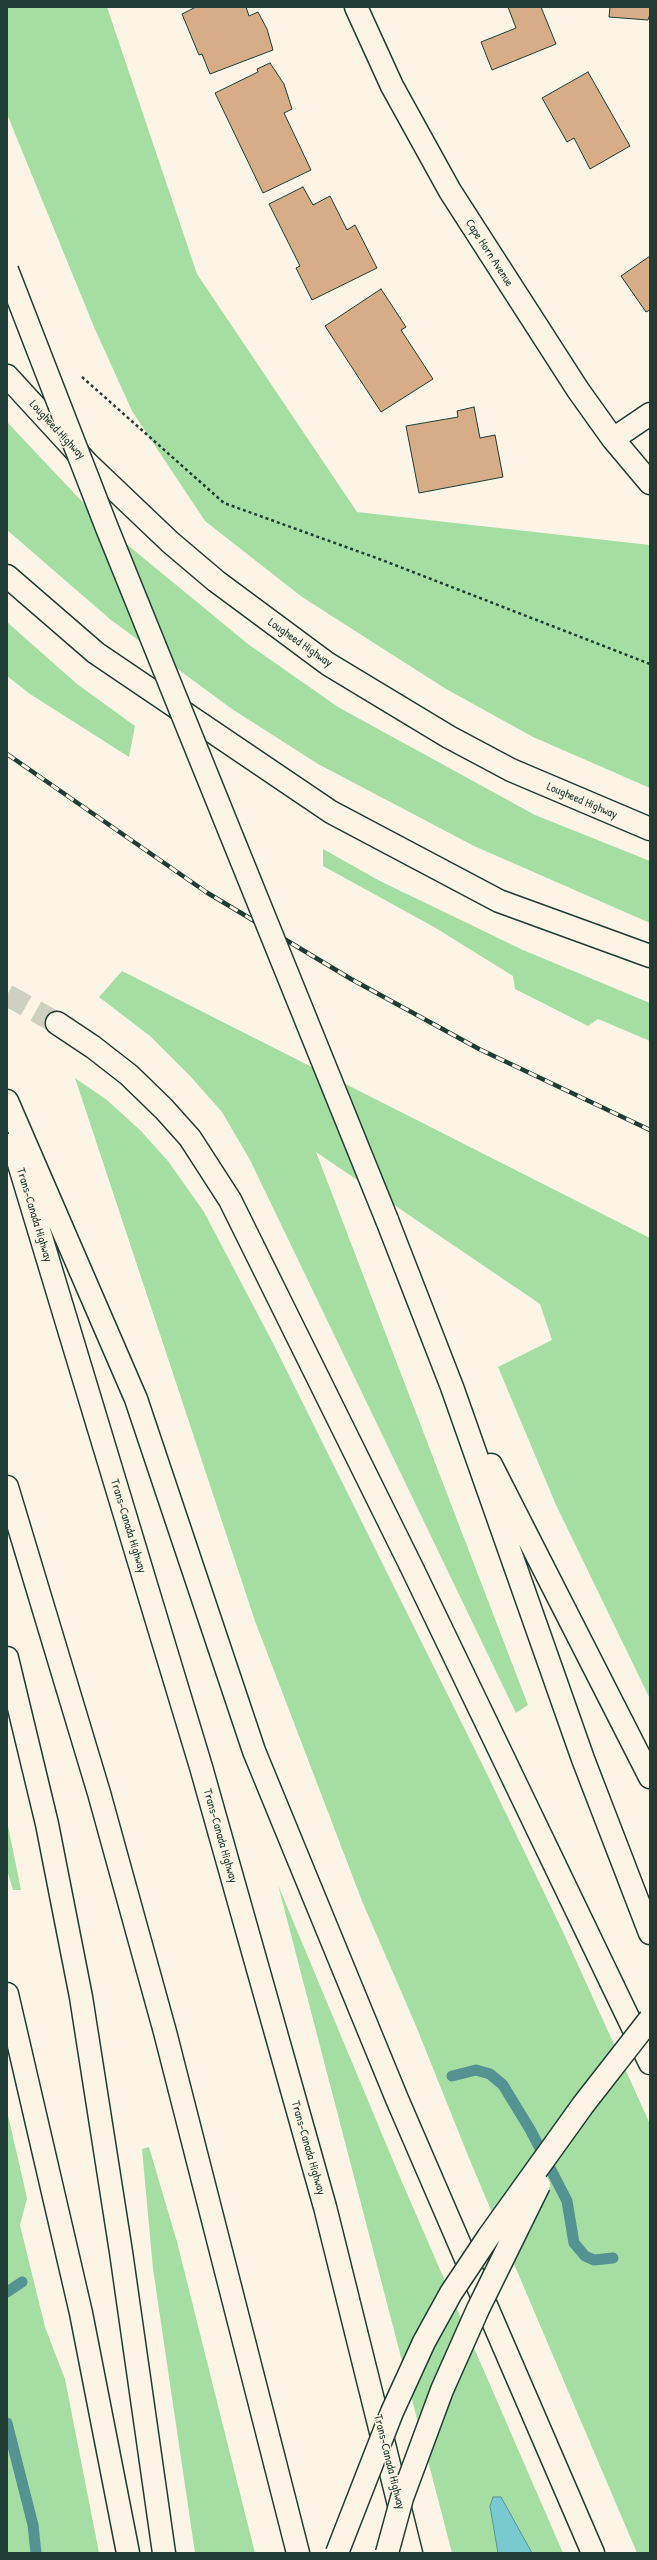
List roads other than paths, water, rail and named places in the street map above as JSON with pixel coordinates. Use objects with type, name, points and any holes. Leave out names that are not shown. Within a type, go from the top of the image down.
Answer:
[{"type":"main road","name":"Cape Horn Avenue","points":[[356,7],[395,92],[450,191],[578,390],[612,439],[650,483]]},
{"type":"main road","points":[[7,270],[110,536],[387,1220],[452,1387],[583,1760],[650,1933]]},
{"type":"main road","name":"Lougheed Highway","points":[[7,376],[87,463],[170,542],[216,581],[328,664],[449,737],[511,770],[650,829]]},
{"type":"main road","points":[[612,439],[650,414]]},
{"type":"main road","points":[[7,576],[96,653],[331,812],[499,901],[650,956]]},
{"type":"main road","points":[[57,1023],[93,1046],[129,1075],[164,1109],[190,1138],[230,1200],[412,1568],[650,2063]]},
{"type":"main road","points":[[7,1101],[136,1399],[254,1751],[397,2099],[593,2553]]},
{"type":"main road","name":"Trans-Canada Highway","points":[[7,1126],[201,1767],[325,2207],[411,2553]]},
{"type":"main road","points":[[452,1387],[650,1777]]},
{"type":"main road","points":[[7,1487],[99,1793],[165,2032],[298,2553]]},
{"type":"main road","points":[[7,1658],[47,1824],[81,1997],[122,2260],[164,2553]]},
{"type":"main road","points":[[7,1994],[81,2313],[128,2553]]},
{"type":"main road","points":[[338,2553],[371,2461],[424,2342],[468,2266],[583,2105],[650,2019]]},
{"type":"main road","points":[[386,2553],[402,2498],[442,2390],[510,2242],[583,2105]]},
{"type":"water","points":[[493,2497],[501,2497],[532,2553],[498,2553],[490,2506]]},
{"type":"waterway","points":[[452,2076],[476,2070],[490,2074],[503,2085],[531,2131],[567,2201],[574,2243],[585,2256],[594,2260],[613,2258]]},
{"type":"waterway","points":[[7,2292],[22,2282]]},
{"type":"waterway","points":[[7,2423],[33,2525],[36,2553]]},
{"type":"tunnel","points":[[7,995],[57,1023]]},
{"type":"railway","points":[[7,754],[206,892],[351,979],[479,1049],[650,1130]]}]
